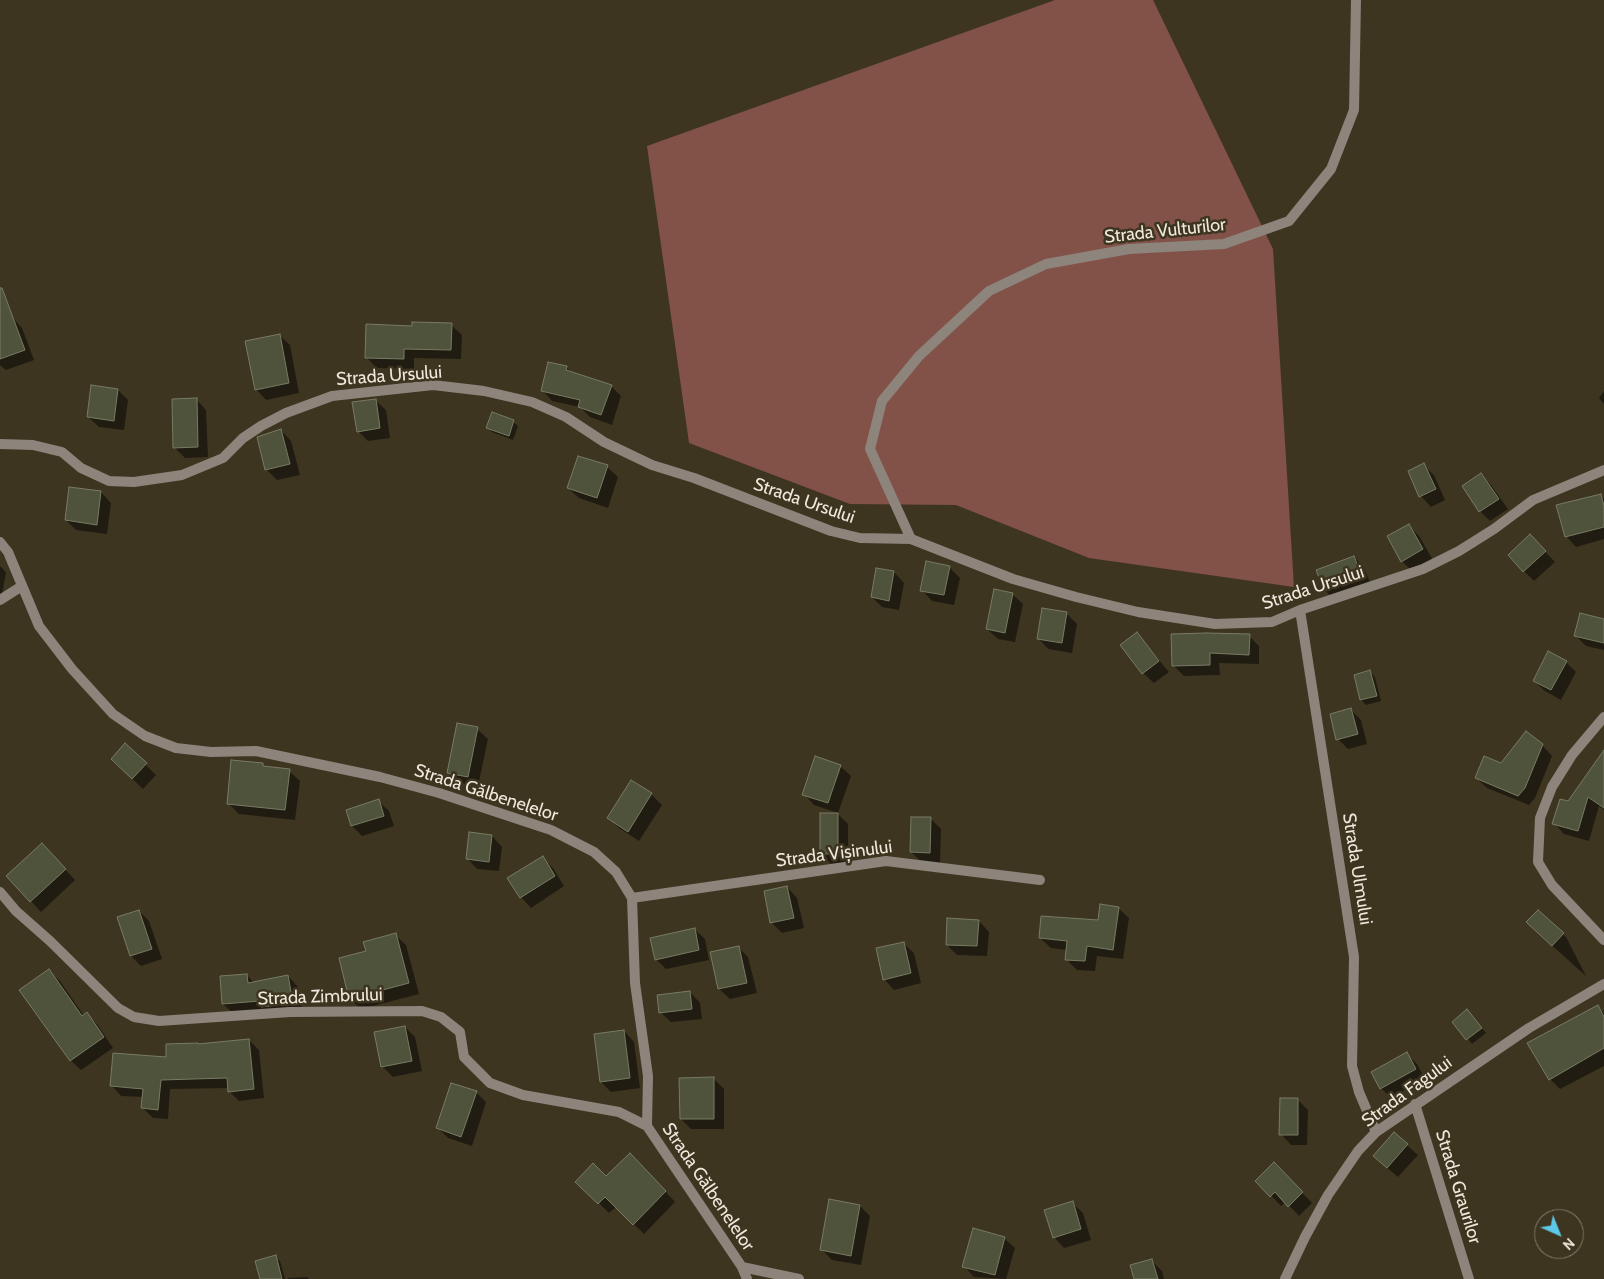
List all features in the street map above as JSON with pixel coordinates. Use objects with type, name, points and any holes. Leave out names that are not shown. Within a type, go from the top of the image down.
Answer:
[{"type":"street","name":"Strada Vulturilor","points":[[911,539],[870,449],[882,401],[919,356],[989,291],[1046,264],[1129,249],[1224,244],[1289,221],[1331,169],[1354,110],[1356,0]]},
{"type":"street","name":"Strada Ursului","points":[[0,444],[33,445],[62,452],[81,468],[110,481],[134,482],[182,474],[223,458],[243,438],[261,426],[286,413],[332,396],[433,385],[484,391],[532,402],[566,417],[604,442],[652,465],[694,478],[831,531],[860,538],[911,539],[1013,579],[1138,612],[1224,624],[1272,622],[1300,610],[1423,569],[1459,551],[1494,529],[1533,500],[1604,470]]},
{"type":"street","name":"Strada Gălbenelelor","points":[[0,542],[8,552],[39,626],[72,669],[113,714],[145,736],[176,748],[210,752],[256,751],[380,777],[439,793],[551,830],[594,852],[616,872],[632,898],[635,982],[648,1076],[647,1126],[742,1267],[747,1279]]},
{"type":"street","points":[[0,600],[22,586]]},
{"type":"street","name":"Strada Ulmului","points":[[1300,610],[1354,957],[1352,1066],[1359,1092],[1376,1132]]},
{"type":"street","points":[[1604,717],[1572,755],[1552,787],[1540,818],[1538,862],[1552,885],[1604,940]]},
{"type":"street","name":"Strada Vișinului","points":[[632,898],[886,861],[1040,880]]},
{"type":"street","name":"Strada Zimbrului","points":[[0,892],[16,911],[50,940],[118,1008],[134,1017],[159,1021],[290,1012],[422,1011],[441,1018],[460,1032],[464,1058],[490,1083],[523,1094],[619,1112],[647,1126]]},
{"type":"street","name":"Strada Fagului","points":[[1285,1279],[1305,1236],[1328,1195],[1358,1152],[1376,1132],[1528,1028],[1604,984]]},
{"type":"street","name":"Strada Graurilor","points":[[1415,1104],[1469,1279]]},
{"type":"street","points":[[742,1267],[799,1279]]},
{"type":"shaded area","points":[[1055,0],[1153,0],[1273,249],[1294,587],[1089,558],[956,505],[850,504],[689,443],[647,146]]},
{"type":"building","points":[[0,288],[2,288],[25,350],[0,359]]},
{"type":"building","points":[[412,322],[452,323],[451,350],[404,349],[404,359],[365,358],[366,324],[412,326]]},
{"type":"building","points":[[280,334],[289,383],[255,390],[245,341]]},
{"type":"building","points":[[548,362],[567,366],[566,370],[612,385],[601,415],[578,407],[580,400],[541,391]]},
{"type":"building","points":[[91,385],[118,389],[114,421],[87,417]]},
{"type":"building","points":[[197,398],[198,447],[173,448],[172,399]]},
{"type":"building","points":[[376,399],[380,428],[357,432],[352,402]]},
{"type":"building","points":[[492,412],[514,420],[509,436],[486,428]]},
{"type":"building","points":[[281,429],[290,464],[265,470],[257,437]]},
{"type":"building","points":[[578,456],[608,465],[597,498],[567,488]]},
{"type":"building","points":[[1424,463],[1436,489],[1419,497],[1408,471]]},
{"type":"building","points":[[1481,473],[1499,499],[1479,512],[1462,486]]},
{"type":"building","points":[[69,487],[101,491],[97,525],[65,520]]},
{"type":"building","points":[[1601,494],[1604,506],[1604,527],[1565,537],[1556,505]]},
{"type":"building","points":[[1409,524],[1423,549],[1401,562],[1387,536]]},
{"type":"building","points":[[1530,534],[1546,551],[1523,572],[1508,555]]},
{"type":"building","points":[[1354,556],[1362,577],[1324,591],[1316,570]]},
{"type":"building","points":[[926,561],[950,566],[944,595],[920,591]]},
{"type":"building","points":[[876,568],[894,571],[889,601],[871,597]]},
{"type":"building","points":[[994,589],[1013,593],[1005,633],[986,629]]},
{"type":"building","points":[[1042,608],[1067,612],[1062,643],[1037,639]]},
{"type":"building","points":[[1580,613],[1604,619],[1604,643],[1574,636]]},
{"type":"building","points":[[1137,632],[1159,661],[1142,674],[1120,645]]},
{"type":"building","points":[[1171,634],[1250,634],[1249,655],[1210,653],[1210,665],[1172,666]]},
{"type":"building","points":[[1548,651],[1567,661],[1551,690],[1533,681]]},
{"type":"building","points":[[1370,670],[1377,696],[1360,700],[1354,675]]},
{"type":"building","points":[[1351,708],[1358,734],[1336,740],[1330,714]]},
{"type":"building","points":[[457,723],[478,727],[468,777],[447,773]]},
{"type":"building","points":[[1526,731],[1543,744],[1525,788],[1518,796],[1475,778],[1484,756],[1501,763]]},
{"type":"building","points":[[125,743],[147,763],[132,779],[111,759]]},
{"type":"building","points":[[1604,750],[1604,808],[1588,797],[1578,831],[1552,824],[1560,799],[1568,801]]},
{"type":"building","points":[[815,756],[841,765],[828,803],[802,795]]},
{"type":"building","points":[[231,760],[263,763],[263,766],[290,769],[285,810],[227,804]]},
{"type":"building","points":[[631,780],[652,793],[628,832],[607,818]]},
{"type":"building","points":[[379,799],[384,816],[351,826],[346,810]]},
{"type":"building","points":[[820,813],[838,813],[838,854],[820,854]]},
{"type":"building","points":[[911,817],[931,817],[930,853],[910,852]]},
{"type":"building","points":[[469,832],[492,835],[489,862],[466,859]]},
{"type":"building","points":[[42,843],[66,869],[30,902],[6,876]]},
{"type":"building","points":[[543,856],[555,876],[520,898],[507,878]]},
{"type":"building","points":[[787,886],[794,918],[770,923],[764,891]]},
{"type":"building","points":[[1100,904],[1119,907],[1113,950],[1087,946],[1085,961],[1065,960],[1067,941],[1039,938],[1041,916],[1098,920]]},
{"type":"building","points":[[139,910],[152,949],[130,956],[117,917]]},
{"type":"building","points":[[1538,910],[1564,933],[1552,946],[1526,922]]},
{"type":"building","points":[[947,918],[979,920],[977,946],[946,945]]},
{"type":"building","points":[[695,928],[699,950],[655,960],[650,938]]},
{"type":"building","points":[[396,933],[409,983],[349,999],[339,958],[366,951],[363,942]]},
{"type":"building","points":[[904,942],[911,973],[883,980],[876,948]]},
{"type":"building","points":[[739,946],[747,983],[718,989],[710,952]]},
{"type":"building","points":[[49,969],[82,1016],[87,1012],[104,1037],[70,1061],[19,990]]},
{"type":"building","points":[[247,974],[248,983],[288,975],[293,1003],[261,1007],[260,1001],[222,1004],[220,976]]},
{"type":"building","points":[[690,991],[692,1009],[659,1013],[657,995]]},
{"type":"building","points":[[1598,1005],[1604,1017],[1604,1048],[1549,1080],[1527,1043]]},
{"type":"building","points":[[1467,1009],[1482,1028],[1466,1040],[1452,1022]]},
{"type":"building","points":[[405,1026],[412,1061],[381,1067],[374,1032]]},
{"type":"building","points":[[624,1030],[630,1078],[600,1082],[594,1034]]},
{"type":"building","points":[[249,1039],[254,1089],[228,1092],[227,1078],[161,1080],[158,1110],[141,1108],[143,1089],[110,1086],[113,1053],[166,1057],[166,1044],[198,1044]]},
{"type":"building","points":[[1407,1052],[1416,1069],[1380,1089],[1371,1072]]},
{"type":"building","points":[[714,1077],[714,1119],[680,1119],[679,1078]]},
{"type":"building","points":[[451,1083],[477,1091],[461,1137],[436,1128]]},
{"type":"building","points":[[1280,1098],[1298,1098],[1298,1135],[1279,1135]]},
{"type":"building","points":[[1394,1132],[1408,1144],[1387,1168],[1373,1156]]},
{"type":"building","points":[[630,1153],[666,1191],[633,1225],[605,1197],[598,1204],[575,1182],[593,1163],[606,1176]]},
{"type":"building","points":[[1274,1162],[1303,1192],[1288,1207],[1275,1192],[1270,1197],[1255,1181]]},
{"type":"building","points":[[829,1199],[860,1205],[851,1256],[820,1250]]},
{"type":"building","points":[[1073,1201],[1081,1229],[1053,1238],[1044,1210]]},
{"type":"building","points":[[973,1228],[1005,1237],[995,1275],[962,1267]]},
{"type":"building","points":[[276,1255],[282,1279],[260,1279],[255,1261]]},
{"type":"building","points":[[1152,1259],[1158,1279],[1134,1279],[1130,1265]]}]
